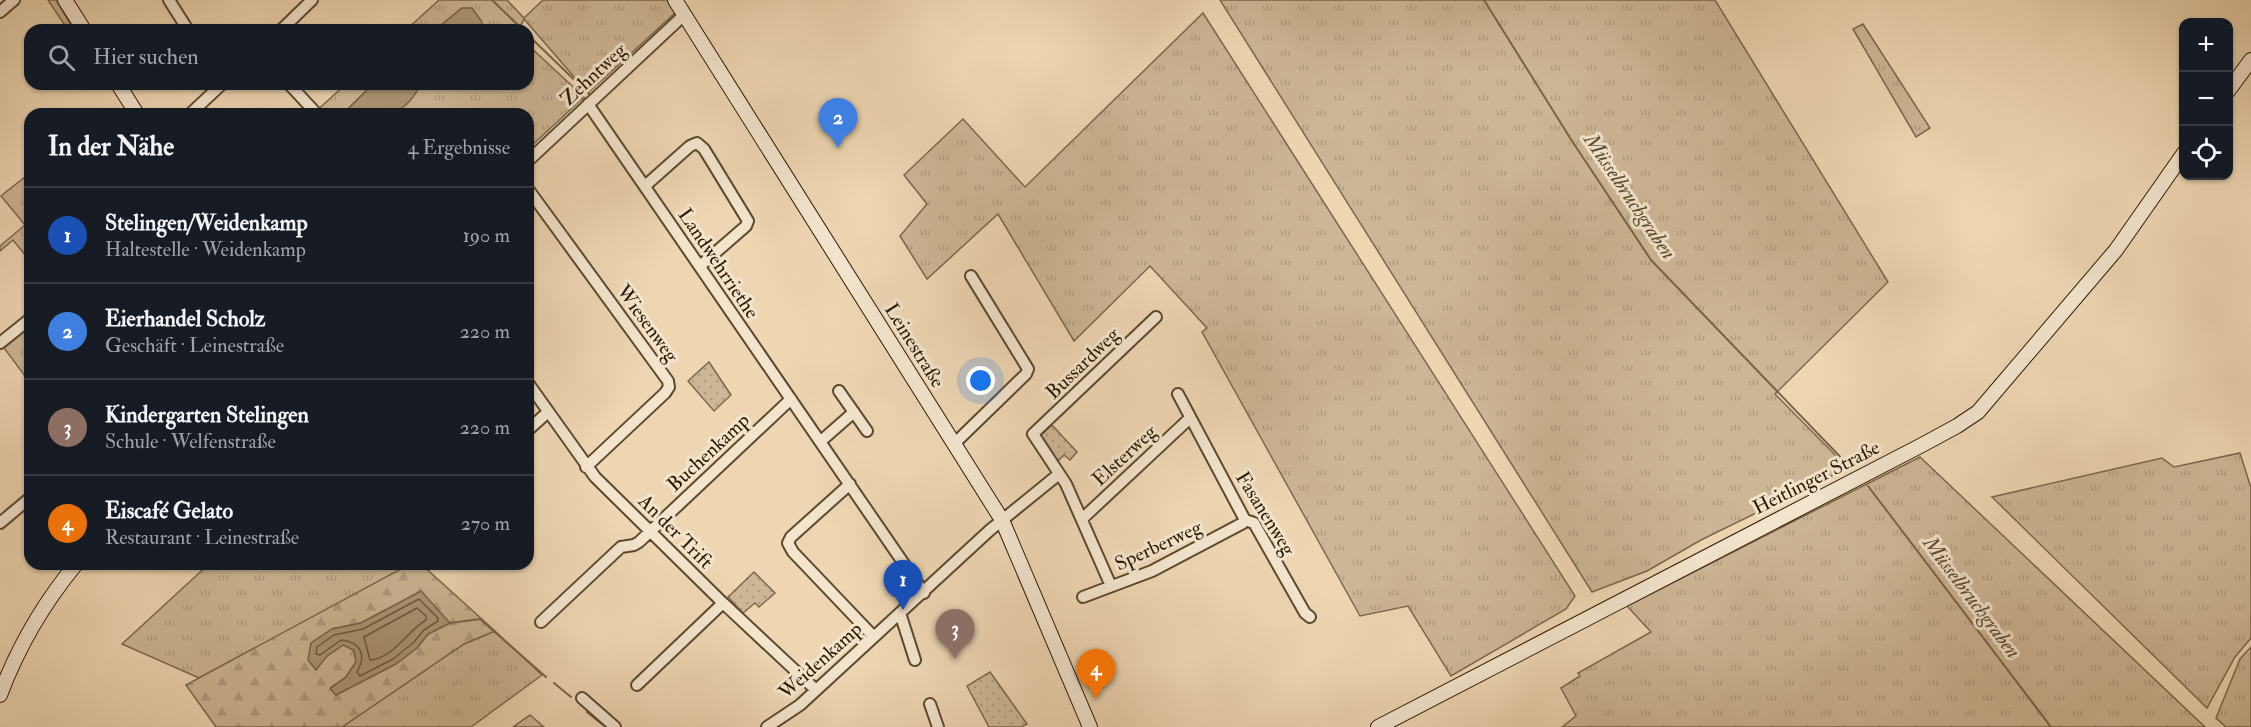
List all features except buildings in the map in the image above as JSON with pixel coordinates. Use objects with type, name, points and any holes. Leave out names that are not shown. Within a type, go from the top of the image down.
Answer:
[{"type":"street","points":[[0,12],[14,0]]},
{"type":"street","points":[[65,0],[80,24]]},
{"type":"street","points":[[169,0],[184,24]]},
{"type":"street","points":[[287,24],[312,0]]},
{"type":"street","name":"Leinestraße","points":[[675,0],[1002,520],[1090,727]]},
{"type":"street","name":"Zehntweg","points":[[534,155],[684,15]]},
{"type":"street","points":[[2233,85],[2251,60]]},
{"type":"street","points":[[122,90],[132,108]]},
{"type":"street","points":[[196,108],[216,90]]},
{"type":"street","points":[[295,90],[311,108]]},
{"type":"street","name":"Landwehrriethe","points":[[588,104],[924,593]]},
{"type":"street","points":[[645,186],[690,146],[697,143],[704,149],[748,223],[700,266]]},
{"type":"street","name":"Heitlinger Straße","points":[[1378,727],[1394,723],[1957,426],[1978,411],[2116,250],[2179,160]]},
{"type":"street","name":"Wiesenweg","points":[[534,197],[668,381],[669,387],[665,393],[586,466]]},
{"type":"street","points":[[955,443],[1026,374],[1028,369],[971,276]]},
{"type":"street","name":"Bussardweg","points":[[1059,474],[1033,434],[1156,317]]},
{"type":"street","points":[[0,343],[24,324]]},
{"type":"street","name":"An der Trift","points":[[534,392],[586,466],[723,603],[816,690]]},
{"type":"street","points":[[840,392],[867,431]]},
{"type":"street","name":"Fasanenweg","points":[[1178,394],[1245,520],[1254,523],[1305,613],[1311,617]]},
{"type":"street","name":"Buchenkamp","points":[[541,621],[621,547],[634,545],[651,531],[790,399]]},
{"type":"street","points":[[534,425],[548,412]]},
{"type":"street","points":[[821,441],[854,412]]},
{"type":"street","name":"Elsterweg","points":[[1082,519],[1190,418]]},
{"type":"street","points":[[1059,474],[1082,519],[1111,586]]},
{"type":"street","name":"Weidenkamp","points":[[767,727],[800,705],[1002,520],[1059,474]]},
{"type":"street","points":[[850,484],[791,537],[788,543],[793,552],[873,636]]},
{"type":"street","points":[[0,523],[24,503]]},
{"type":"street","name":"Sperberweg","points":[[1083,597],[1152,571],[1245,520]]},
{"type":"street","points":[[0,695],[3,675],[53,592],[71,570]]},
{"type":"street","points":[[637,685],[723,603]]},
{"type":"street","points":[[900,613],[915,660]]},
{"type":"street","points":[[582,698],[615,727]]},
{"type":"street","points":[[930,704],[938,727]]},
{"type":"green space","points":[[48,0],[56,0],[70,24],[64,24]]},
{"type":"green space","points":[[439,0],[507,0],[524,18],[543,0],[669,0],[676,12],[588,93],[534,31],[534,24],[528,24],[524,19],[522,24],[480,24],[462,8],[442,24],[413,24]]},
{"type":"green space","points":[[1220,0],[1715,0],[1888,282],[1775,394],[1848,468],[1701,540],[1647,571],[1592,592]]},
{"type":"green space","points":[[1203,13],[1575,596],[1566,609],[1451,676],[1408,606],[1360,616],[1202,332],[1207,328],[1150,266],[1074,341],[998,214],[927,279],[900,236],[927,204],[904,175],[963,119],[1025,187]]},
{"type":"green space","points":[[1863,24],[1930,128],[1916,137],[1853,29]]},
{"type":"green space","points":[[534,51],[584,97],[534,143],[534,108],[401,108],[407,104],[417,90],[534,90]]},
{"type":"green space","points":[[339,90],[367,90],[349,108],[320,108]]},
{"type":"green space","points":[[24,178],[24,224],[1,196]]},
{"type":"green space","points":[[24,226],[24,254],[13,240],[0,251],[0,246]]},
{"type":"green space","points":[[24,332],[24,375],[4,348]]},
{"type":"green space","points":[[709,362],[731,395],[714,411],[688,381]]},
{"type":"green space","points":[[1052,425],[1077,452],[1070,460],[1064,455],[1058,461],[1041,435]]},
{"type":"green space","points":[[2240,453],[2251,488],[2251,638],[2235,657],[2207,708],[1992,497],[2162,458],[2174,467]]},
{"type":"green space","points":[[1920,457],[2205,727],[1562,727],[1576,716],[1561,688],[1580,676],[1578,673],[1651,632],[1627,606]]},
{"type":"green space","points":[[202,570],[402,570],[199,678],[122,644]]},
{"type":"green space","points":[[399,570],[428,570],[495,631],[464,644],[342,727],[216,727],[186,685]],"holes":[[[385,610],[450,623],[428,634],[417,648],[330,688],[346,677],[356,662],[354,650],[343,645],[327,656],[332,629],[361,623]]]},
{"type":"green space","points":[[754,572],[775,593],[759,607],[755,603],[743,613],[728,597]]},
{"type":"green space","points":[[495,631],[542,675],[471,727],[342,727],[464,644]]},
{"type":"green space","points":[[2251,647],[2251,727],[2226,727],[2216,718],[2240,659]]},
{"type":"green space","points":[[990,672],[1027,724],[1021,727],[989,727],[967,686]]},
{"type":"green space","points":[[530,715],[544,727],[513,727]]},
{"type":"water","points":[[462,8],[472,8],[482,22],[482,24],[442,24]]},
{"type":"water","points":[[367,90],[417,90],[401,108],[349,108]]},
{"type":"water","points":[[421,591],[450,623],[428,634],[417,648],[396,664],[336,695],[330,689],[346,677],[356,662],[354,650],[343,645],[327,656],[316,670],[308,660],[311,643],[332,629],[361,623]]},
{"type":"waterway","points":[[492,0],[517,24]]},
{"type":"waterway","name":"Müsselbruchgraben","points":[[1484,0],[1572,141],[1651,260],[1850,467]]},
{"type":"waterway","points":[[534,41],[590,95]]},
{"type":"waterway","name":"Müsselbruchgraben","points":[[1868,486],[2051,727]]},
{"type":"waterway","points":[[450,623],[480,619],[546,677]]},
{"type":"waterway","points":[[554,683],[571,697]]},
{"type":"waterway","points":[[587,712],[603,725]]},
{"type":"place","name":"Eierhandel Scholz","points":[[838,148]]},
{"type":"place","name":"Stelingen/Weidenkamp","points":[[903,610]]},
{"type":"place","name":"Kindergarten Stelingen","points":[[955,659]]},
{"type":"place","name":"Eiscafé Gelato","points":[[1096,699]]}]
